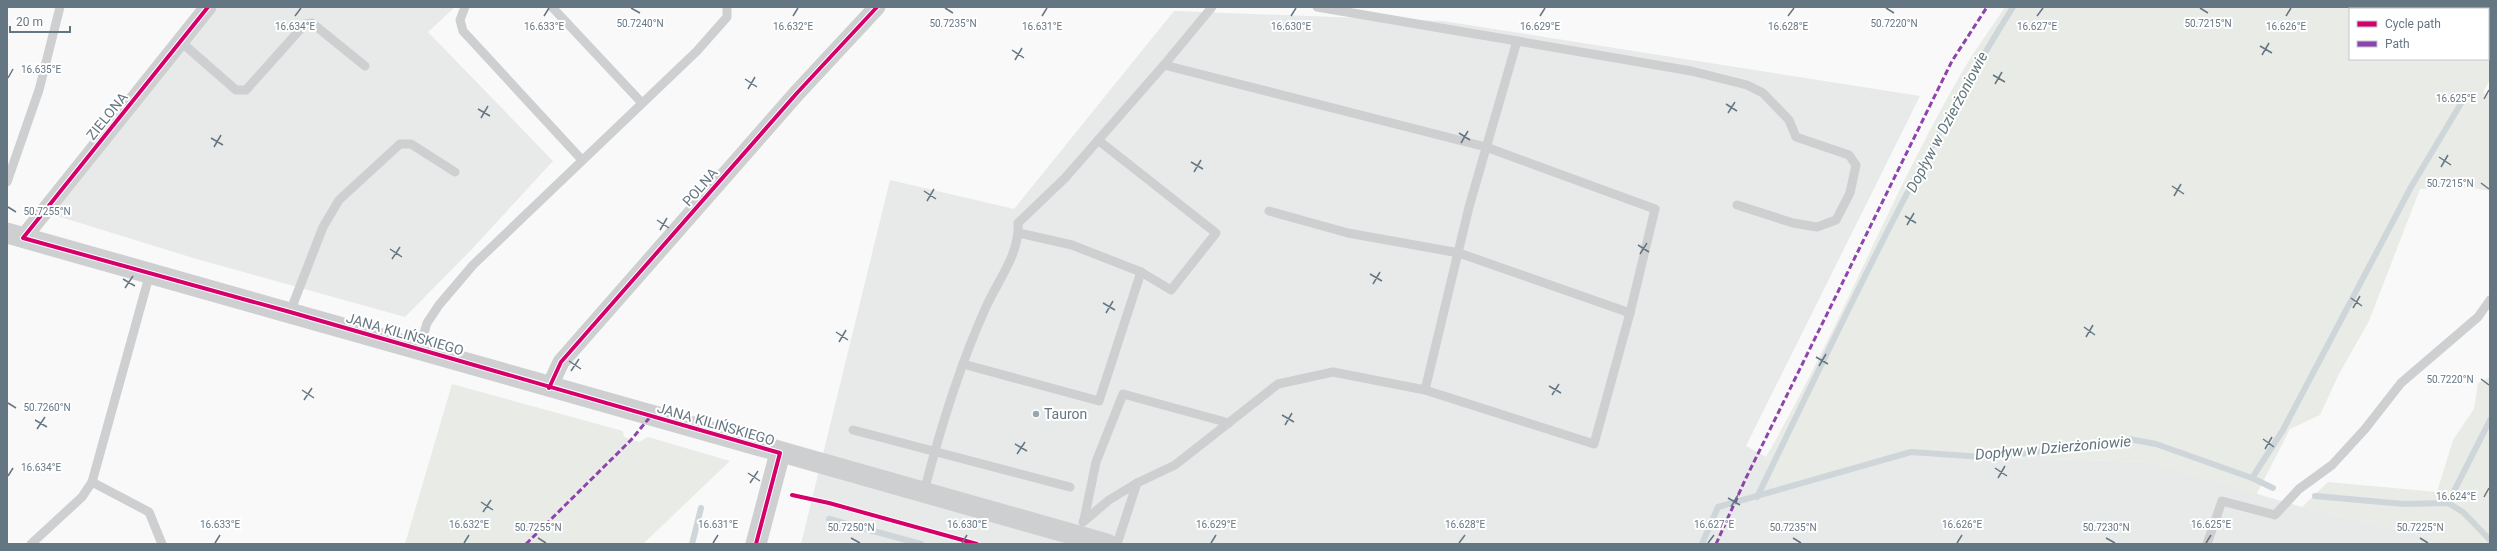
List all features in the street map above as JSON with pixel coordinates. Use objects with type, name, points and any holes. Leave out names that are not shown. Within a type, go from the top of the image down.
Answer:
[{"type":"street","name":"ZIELONA","points":[[15,236],[208,7]]},
{"type":"street","name":"POLNA","points":[[550,388],[561,362],[797,93],[877,7]]},
{"type":"street","name":"JANA KILIŃSKIEGO","points":[[15,236],[290,312],[780,453],[924,492],[1081,528],[1107,544]]},
{"type":"street","points":[[756,544],[780,453]]},
{"type":"lane","points":[[7,182],[39,90],[60,7]]},
{"type":"lane","points":[[465,7],[460,20],[463,31],[582,160]]},
{"type":"lane","points":[[552,7],[642,103]]},
{"type":"lane","points":[[420,350],[427,323],[439,305],[473,265],[697,51],[727,17],[728,7]]},
{"type":"lane","points":[[924,492],[934,451],[963,364],[986,307],[1014,252],[1019,233],[1018,223],[1065,178],[1164,65],[1212,7]]},
{"type":"lane","points":[[1317,7],[1691,71],[1747,85],[1763,93],[1789,120],[1796,137],[1849,155],[1856,165],[1850,194],[1836,220],[1817,227],[1793,223],[1737,205]]},
{"type":"lane","points":[[180,42],[236,90],[240,91],[246,90],[305,24],[312,23],[365,66]]},
{"type":"lane","points":[[1425,390],[1459,253],[1468,207],[1516,41]]},
{"type":"lane","points":[[1081,528],[1109,500],[1137,483],[1175,465],[1278,384],[1333,372],[1425,390],[1594,444],[1630,313],[1655,209],[1486,147],[1164,65]]},
{"type":"lane","points":[[1019,233],[1072,245],[1141,272],[1171,290],[1216,233],[1098,140]]},
{"type":"lane","points":[[290,312],[323,227],[339,200],[400,144],[411,144],[456,172]]},
{"type":"lane","points":[[1269,211],[1348,234],[1459,253],[1630,313]]},
{"type":"lane","points":[[963,364],[1099,401],[1141,272]]},
{"type":"lane","points":[[30,544],[82,497],[92,482],[150,273]]},
{"type":"lane","points":[[2208,544],[2222,501],[2275,515],[2299,488],[2332,465],[2365,429],[2401,383],[2478,317],[2490,300]]},
{"type":"lane","points":[[1081,528],[1096,462],[1123,394],[1229,423]]},
{"type":"lane","points":[[853,430],[1070,487]]},
{"type":"lane","points":[[92,482],[149,512],[162,544]]},
{"type":"lane","points":[[1116,544],[1137,483]]},
{"type":"shaded area","points":[[217,7],[455,7],[428,32],[553,161],[471,250],[405,317],[193,258],[51,214]]},
{"type":"shaded area","points":[[2005,7],[2490,7],[2490,79],[2483,93],[2490,94],[2490,191],[2473,188],[2420,189],[2369,321],[2339,374],[2320,415],[2290,429],[2256,495],[2149,462],[1975,457],[1911,452],[1778,492],[1766,457],[1842,311],[1913,163],[1938,115],[1974,52]]},
{"type":"shaded area","points":[[1174,11],[1443,21],[1920,96],[1746,446],[1766,457],[1778,492],[1911,452],[1975,457],[2149,462],[2302,507],[2458,544],[801,544],[890,180],[1014,209]]},
{"type":"shaded area","points":[[2490,377],[2490,544],[2458,544],[2302,507],[2328,482],[2437,492],[2453,440],[2474,409],[2478,383]]},
{"type":"shaded area","points":[[452,384],[623,431],[624,437],[639,442],[648,437],[730,461],[643,544],[405,544]]},
{"type":"waterway","name":"Dopływ w Dzierżoniowie","points":[[1757,497],[1910,187],[1977,66],[2013,7]]},
{"type":"waterway","name":"Dopływ w Dzierżoniowie","points":[[2252,478],[2283,430],[2411,187],[2463,100]]},
{"type":"waterway","points":[[2448,503],[2490,420]]},
{"type":"waterway","name":"Dopływ w Dzierżoniowie","points":[[1702,544],[1718,507],[1911,452],[1983,457],[2029,453],[2129,439],[2156,444],[2252,478],[2273,488]]},
{"type":"waterway","points":[[2315,496],[2404,504],[2448,503],[2463,512],[2490,540]]},
{"type":"waterway","name":"Dopływ w Dzierżoniowie","points":[[692,544],[701,508]]},
{"type":"waterway","name":"Dopływ w Dzierżoniowie","points":[[829,519],[921,544]]},
{"type":"marked path","points":[[1716,544],[1746,478],[1952,61],[1987,7]]},
{"type":"marked path","points":[[526,544],[631,440],[650,417]]},
{"type":"cycle path","points":[[208,7],[23,238],[290,312],[780,453],[756,544]]},
{"type":"cycle path","points":[[549,388],[561,362],[797,93],[877,7]]},
{"type":"cycle path","points":[[792,495],[829,503],[977,544]]},
{"type":"place","name":"Tauron","points":[[1036,414]]}]
